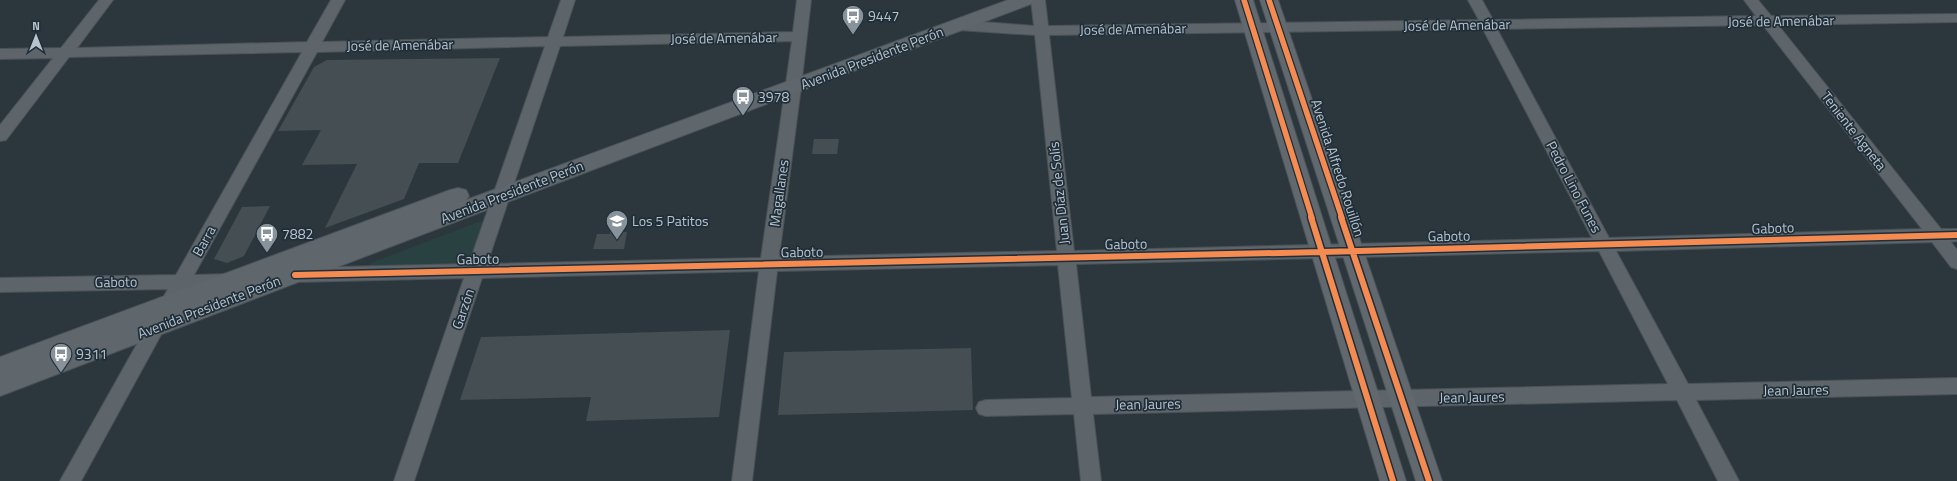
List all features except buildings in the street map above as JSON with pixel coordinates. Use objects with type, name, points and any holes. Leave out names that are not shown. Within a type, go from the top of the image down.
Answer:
[{"type":"main road","name":"Avenida Presidente Perón","points":[[795,79],[984,0]]},
{"type":"main road","name":"Avenida Presidente Perón","points":[[0,366],[231,281],[505,186],[795,79],[958,25],[1025,0]]},
{"type":"main road","name":"Avenida Presidente Perón","points":[[0,386],[294,275],[505,186]]},
{"type":"street","points":[[0,136],[106,0]]},
{"type":"street","name":"Barra","points":[[70,481],[338,0]]},
{"type":"street","name":"Garzón","points":[[404,481],[568,0]]},
{"type":"street","name":"Magallanes","points":[[742,481],[804,0]]},
{"type":"street","name":"Juan Díaz de Solís","points":[[1038,0],[1092,481]]},
{"type":"street","points":[[1244,0],[1393,481]]},
{"type":"street","name":"Avenida Alfredo Rouillón","points":[[1269,0],[1429,481]]},
{"type":"street","name":"Pedro Lino Funes","points":[[1475,0],[1729,481]]},
{"type":"street","name":"Teniente Agneta","points":[[1751,0],[1957,262]]},
{"type":"street","name":"José de Amenábar","points":[[958,25],[1041,31],[1957,18]]},
{"type":"street","name":"José de Amenábar","points":[[0,54],[800,36]]},
{"type":"street","name":"Gaboto","points":[[294,275],[1322,252],[1957,235]]},
{"type":"street","name":"Gaboto","points":[[0,285],[182,280],[231,281]]},
{"type":"street","name":"Jean Jaures","points":[[986,408],[1957,386]]},
{"type":"green space","points":[[484,221],[469,264],[368,267],[371,263]]},
{"type":"cycle path","points":[[1244,0],[1393,481]]},
{"type":"cycle path","points":[[1269,0],[1429,481]]},
{"type":"cycle path","points":[[295,275],[1322,252],[1957,235]]},
{"type":"place","name":"9447","points":[[853,36]]},
{"type":"place","name":"3978","points":[[743,116]]},
{"type":"place","name":"Los 5 Patitos","points":[[617,240]]},
{"type":"place","name":"7882","points":[[267,254]]},
{"type":"place","name":"9311","points":[[61,374]]}]
